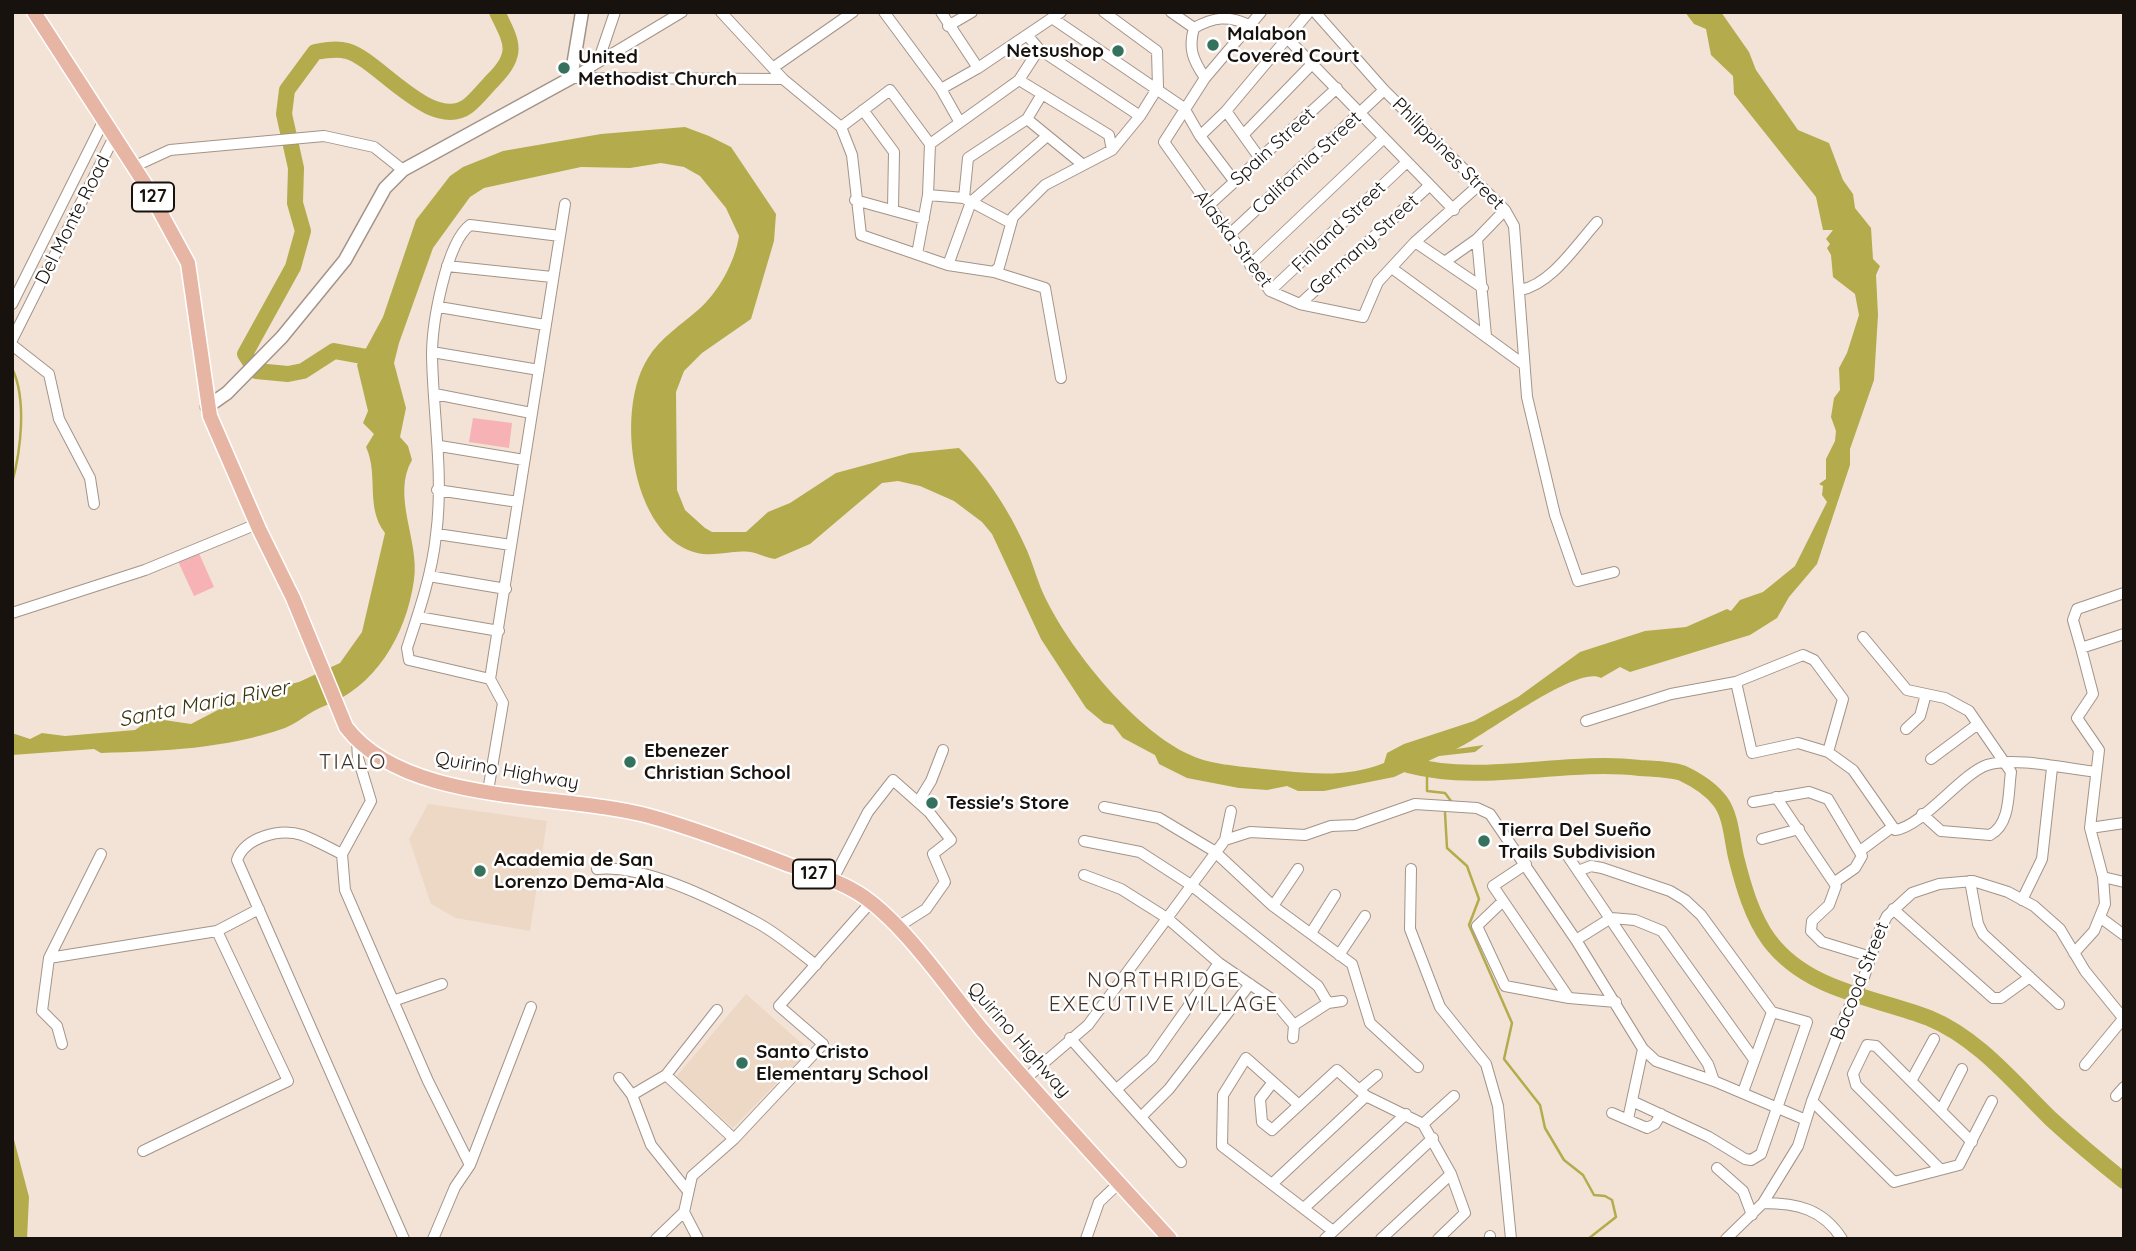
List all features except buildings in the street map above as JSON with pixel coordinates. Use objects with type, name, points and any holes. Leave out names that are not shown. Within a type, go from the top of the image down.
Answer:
[{"type":"main road","name":"Quirino Highway","points":[[34,12],[133,167],[188,263],[207,407],[257,524],[293,598],[340,712],[358,741],[383,761],[408,771],[488,791],[650,816],[832,881],[871,902],[1025,1079],[1170,1239]]},
{"type":"street","points":[[571,78],[582,12]]},
{"type":"street","points":[[598,62],[615,12]]},
{"type":"street","points":[[207,407],[244,376],[282,337],[345,260],[385,188],[403,170],[571,78],[682,12]]},
{"type":"street","points":[[722,12],[783,79],[841,127],[852,155],[861,235],[948,265],[994,272],[1045,288],[1061,378]]},
{"type":"street","points":[[774,67],[853,12]]},
{"type":"street","points":[[884,12],[941,89],[959,121]]},
{"type":"street","points":[[941,12],[978,68]]},
{"type":"street","points":[[948,26],[972,12]]},
{"type":"street","points":[[994,272],[999,267],[1013,217],[1045,185],[1112,150],[1140,116],[1158,87],[1157,51],[1104,12]]},
{"type":"street","points":[[1184,107],[1261,12]]},
{"type":"street","points":[[1200,136],[1226,111],[1309,12]]},
{"type":"street","name":"Philippines Street","points":[[1315,12],[1384,90],[1505,210],[1514,226],[1527,397],[1555,515],[1574,577],[1578,581],[1614,572]]},
{"type":"street","points":[[1174,13],[1194,27]]},
{"type":"street","points":[[941,89],[978,68],[1057,15],[1184,107],[1200,136],[1235,182]]},
{"type":"street","points":[[1194,27],[1211,19],[1233,18],[1249,24]]},
{"type":"street","points":[[1194,27],[1190,43],[1191,56],[1205,78]]},
{"type":"street","points":[[1027,35],[1039,49],[1140,116]]},
{"type":"street","points":[[1286,37],[1454,210]]},
{"type":"street","points":[[930,144],[1019,80],[1039,49]]},
{"type":"street","points":[[1243,135],[1312,64]]},
{"type":"street","points":[[571,78],[783,79]]},
{"type":"street","points":[[1019,80],[1109,135],[1112,150]]},
{"type":"street","name":"Spain Street","points":[[1208,206],[1337,88]]},
{"type":"street","points":[[841,127],[886,90],[894,92],[930,144],[928,195],[917,254]]},
{"type":"street","name":"California Street","points":[[1229,235],[1384,90]]},
{"type":"street","points":[[948,265],[967,200],[968,158],[1027,119],[1042,94]]},
{"type":"street","name":"Alaska Street","points":[[1184,107],[1164,142],[1270,291],[1300,304],[1363,317],[1378,282],[1393,269]]},
{"type":"street","points":[[863,110],[894,152],[893,209]]},
{"type":"street","points":[[1226,111],[1261,160]]},
{"type":"street","points":[[1027,119],[1082,164]]},
{"type":"street","name":"Del Monte Road","points":[[12,304],[103,122]]},
{"type":"street","points":[[133,167],[170,150],[324,136],[374,147],[403,170]]},
{"type":"street","name":"Del Monte Road","points":[[12,343],[114,137]]},
{"type":"street","points":[[967,200],[1046,137]]},
{"type":"street","points":[[1250,265],[1384,138]]},
{"type":"street","name":"Finland Street","points":[[1270,291],[1407,162]]},
{"type":"street","name":"Germany Street","points":[[1300,304],[1429,186]]},
{"type":"street","points":[[1479,186],[1415,242],[1393,269],[1523,364]]},
{"type":"street","points":[[928,195],[967,200],[1011,223]]},
{"type":"street","points":[[855,200],[924,219]]},
{"type":"street","points":[[488,791],[503,703],[490,679],[565,204]]},
{"type":"street","points":[[1446,261],[1477,239],[1505,210]]},
{"type":"street","points":[[1520,290],[1531,287],[1549,274],[1597,222]]},
{"type":"street","points":[[490,679],[409,660],[407,648],[429,576],[437,534],[440,446],[432,352],[439,307],[447,266],[463,231],[470,225],[560,236]]},
{"type":"street","points":[[1477,239],[1486,336]]},
{"type":"street","points":[[1415,242],[1483,288]]},
{"type":"street","points":[[447,266],[552,277]]},
{"type":"street","points":[[21,286],[36,293]]},
{"type":"street","points":[[439,307],[545,325]]},
{"type":"street","points":[[12,343],[49,374],[59,419],[90,478],[94,504]]},
{"type":"street","points":[[432,352],[539,370]]},
{"type":"street","points":[[435,394],[531,413]]},
{"type":"street","points":[[440,446],[524,460]]},
{"type":"street","points":[[438,489],[518,502]]},
{"type":"street","points":[[12,613],[145,570],[257,524]]},
{"type":"street","points":[[437,534],[511,545]]},
{"type":"street","points":[[429,576],[506,589]]},
{"type":"street","points":[[2074,953],[2084,945],[2101,918],[2105,904],[2104,877],[2090,828],[2099,750],[2077,718],[2093,694],[2073,620],[2077,609],[2124,593]]},
{"type":"street","points":[[418,617],[499,631]]},
{"type":"street","points":[[2081,648],[2124,634]]},
{"type":"street","points":[[1863,638],[1908,690],[1945,698],[1962,706],[1978,724],[2011,772],[2005,820],[1997,831],[1984,836],[1941,831],[1922,814]]},
{"type":"street","points":[[1587,721],[1671,694],[1736,682],[1803,655],[1814,660],[1843,699],[1828,752]]},
{"type":"street","points":[[1736,682],[1752,753],[1798,743],[1828,752],[1853,769],[1891,828],[1899,830],[1987,765],[2006,764],[2096,772]]},
{"type":"street","points":[[1906,729],[1920,716],[1926,694]]},
{"type":"street","points":[[1931,759],[1978,724]]},
{"type":"street","points":[[358,741],[358,758],[371,801],[342,854],[345,890],[428,1081],[470,1165]]},
{"type":"street","points":[[918,802],[931,781],[943,750]]},
{"type":"street","points":[[2022,900],[2042,859],[2052,768]]},
{"type":"street","points":[[832,881],[868,812],[893,780],[918,802],[950,840],[933,854],[946,882],[926,909],[896,928]]},
{"type":"street","points":[[1753,802],[1820,793],[1828,799],[1860,850],[1861,863],[1835,882]]},
{"type":"street","points":[[1776,797],[1835,882],[1833,898],[1812,921],[1811,932],[1822,942],[1871,957]]},
{"type":"street","points":[[1025,1079],[1088,1025],[1214,851],[1225,840],[1250,832],[1306,835],[1331,826],[1354,825],[1415,804],[1445,805],[1477,808],[1490,814],[1576,940],[1643,1049],[1656,1060],[1742,1092],[1805,1120]]},
{"type":"street","points":[[1104,807],[1159,818],[1214,851],[1273,906],[1352,964],[1370,1023],[1418,1067]]},
{"type":"street","points":[[1225,840],[1231,811]]},
{"type":"street","points":[[2090,828],[2124,823]]},
{"type":"street","points":[[1860,850],[1891,828]]},
{"type":"street","points":[[1762,839],[1798,829]]},
{"type":"street","points":[[342,854],[299,834],[258,837],[248,842],[237,860],[404,1239]]},
{"type":"street","points":[[1084,841],[1140,852],[1191,885],[1318,986],[1328,1003]]},
{"type":"street","points":[[1565,852],[1708,1064],[1714,1081]]},
{"type":"street","points":[[62,1044],[57,1026],[42,1011],[49,958],[101,854]]},
{"type":"street","points":[[1526,864],[1493,886],[1569,998]]},
{"type":"street","points":[[1578,871],[1591,866],[1602,868],[1670,891],[1685,900],[1701,915],[1772,1012],[1807,1022],[1761,1154],[1751,1160],[1634,1102]]},
{"type":"street","points":[[597,869],[618,867],[673,884],[756,922],[816,965]]},
{"type":"street","points":[[1273,906],[1298,869]]},
{"type":"street","points":[[1411,870],[1410,929],[1440,1007],[1486,1063],[1495,1095],[1511,1239]]},
{"type":"street","points":[[1084,875],[1121,889],[1167,918],[1219,963],[1273,1000],[1294,1025],[1293,1038]]},
{"type":"street","points":[[2104,877],[2124,882]]},
{"type":"street","points":[[1970,881],[1978,924],[1983,934],[2060,1004]]},
{"type":"street","name":"Bacood Street","points":[[1726,1239],[1763,1203],[1798,1146],[1812,1101],[1845,1016],[1864,977],[1879,932],[1893,909],[1924,888],[1970,881],[2022,900],[2049,916],[2124,1019]]},
{"type":"street","points":[[1311,933],[1335,895]]},
{"type":"street","points":[[1503,901],[1477,926],[1505,986],[1569,998],[1616,1002]]},
{"type":"street","points":[[698,1239],[684,1212],[692,1176],[734,1139],[823,1044],[779,1006],[871,902]]},
{"type":"street","points":[[49,958],[217,931],[258,909]]},
{"type":"street","points":[[1893,909],[1993,999],[2001,998],[2029,977]]},
{"type":"street","points":[[1339,955],[1365,916]]},
{"type":"street","points":[[1576,940],[1611,918],[1634,919],[1662,931],[1753,1058]]},
{"type":"street","points":[[2101,918],[2124,935]]},
{"type":"street","points":[[143,1151],[288,1081],[217,931]]},
{"type":"street","points":[[1118,1088],[1152,1058],[1219,963]]},
{"type":"street","points":[[393,1002],[442,984]]},
{"type":"street","points":[[1142,1116],[1169,1089],[1250,984]]},
{"type":"street","points":[[1294,1025],[1328,1003],[1342,1000]]},
{"type":"street","points":[[433,1239],[455,1187],[470,1165],[531,1007]]},
{"type":"street","points":[[632,1095],[666,1074],[717,1010]]},
{"type":"street","points":[[1742,1092],[1772,1012]]},
{"type":"street","points":[[2085,1065],[2124,1019]]},
{"type":"street","points":[[1070,1038],[1118,1088],[1181,1162]]},
{"type":"street","points":[[1911,1081],[1934,1039]]},
{"type":"street","points":[[1940,1169],[1856,1085],[1853,1074],[1862,1050],[1867,1045],[1876,1046],[1972,1142]]},
{"type":"street","points":[[1628,1119],[1634,1102],[1643,1049]]},
{"type":"street","points":[[1299,1105],[1246,1058],[1223,1095],[1222,1146],[1304,1208],[1329,1235],[1433,1138]]},
{"type":"street","points":[[1941,1110],[1962,1069]]},
{"type":"street","points":[[1273,1082],[1260,1099],[1262,1122],[1272,1130],[1337,1070],[1362,1093],[1423,1124],[1451,1174],[1465,1213],[1438,1239]]},
{"type":"street","points":[[666,1074],[734,1139]]},
{"type":"street","points":[[1272,1184],[1377,1075]]},
{"type":"street","points":[[620,1078],[632,1095],[651,1145],[687,1190]]},
{"type":"street","points":[[2116,1096],[2124,1087]]},
{"type":"street","points":[[1423,1124],[1454,1096]]},
{"type":"street","points":[[1812,1101],[1894,1182],[1959,1165],[1992,1101]]},
{"type":"street","points":[[1612,1113],[1647,1128],[1655,1124],[1661,1114]]},
{"type":"street","points":[[1304,1208],[1406,1114]]},
{"type":"street","points":[[1717,1168],[1743,1191],[1752,1215]]},
{"type":"street","points":[[1381,1239],[1451,1174]]},
{"type":"street","points":[[1086,1239],[1098,1202],[1119,1183]]},
{"type":"street","points":[[1763,1203],[1804,1207],[1828,1220],[1842,1239]]},
{"type":"street","points":[[656,1239],[684,1212]]},
{"type":"shaded area","points":[[1685,12],[1721,12],[1749,52],[1756,70],[1798,130],[1829,143],[1843,180],[1853,194],[1855,208],[1871,228],[1873,259],[1880,266],[1876,275],[1878,315],[1874,380],[1850,449],[1850,465],[1817,564],[1789,597],[1777,618],[1750,635],[1630,672],[1620,667],[1601,678],[1589,677],[1572,682],[1551,691],[1456,749],[1484,745],[1475,752],[1439,756],[1394,777],[1324,791],[1298,791],[1287,786],[1267,790],[1239,788],[1187,778],[1159,764],[1155,755],[1123,738],[1113,725],[1104,723],[1086,708],[1041,639],[992,534],[982,522],[954,501],[920,486],[898,481],[882,483],[810,544],[775,559],[746,552],[692,552],[664,532],[650,512],[640,487],[634,459],[631,431],[638,379],[658,344],[698,310],[719,286],[734,256],[739,236],[726,208],[700,176],[684,167],[661,163],[630,168],[581,167],[484,188],[470,197],[433,248],[394,363],[406,408],[400,437],[408,446],[412,460],[404,488],[415,565],[414,580],[404,621],[385,657],[372,673],[358,687],[341,698],[290,726],[262,735],[217,745],[171,750],[101,753],[94,749],[12,755],[12,733],[30,739],[42,733],[65,736],[135,730],[147,722],[164,720],[191,724],[233,702],[255,702],[274,688],[299,682],[340,663],[362,632],[385,533],[375,513],[372,469],[366,447],[374,434],[363,423],[368,411],[357,365],[383,317],[416,220],[450,176],[463,167],[503,151],[601,134],[685,127],[709,136],[731,147],[776,214],[774,241],[751,319],[702,353],[684,371],[676,392],[677,490],[685,510],[712,532],[746,532],[768,512],[790,503],[836,473],[910,453],[959,448],[978,469],[1004,506],[1027,550],[1054,615],[1085,661],[1145,725],[1166,741],[1195,757],[1224,764],[1310,773],[1340,773],[1369,768],[1384,763],[1387,753],[1404,744],[1474,721],[1518,697],[1580,652],[1645,631],[1686,627],[1727,609],[1731,611],[1740,600],[1763,592],[1795,566],[1827,502],[1822,495],[1823,486],[1819,484],[1826,479],[1826,459],[1835,441],[1836,431],[1831,417],[1834,398],[1840,390],[1839,368],[1847,353],[1859,315],[1855,294],[1833,277],[1831,255],[1827,248],[1830,244],[1826,239],[1833,230],[1823,230],[1816,197],[1734,94],[1733,76],[1711,55],[1706,29],[1694,24]]},
{"type":"shaded area","points":[[473,418],[512,423],[509,448],[469,442]]},
{"type":"shaded area","points":[[197,549],[214,587],[194,596],[177,559]]},
{"type":"shaded area","name":"Academia de San Lorenzo Dema-Ala","points":[[428,804],[547,821],[530,931],[456,918],[431,904],[409,839]]},
{"type":"shaded area","name":"Santo Cristo Elementary School","points":[[746,994],[809,1050],[733,1128],[676,1077]]},
{"type":"shaded area","points":[[12,1132],[29,1197],[27,1239],[12,1239]]},
{"type":"waterway","points":[[379,352],[367,357],[334,351],[303,371],[288,374],[256,371],[245,354],[293,267],[303,231],[295,203],[296,168],[284,114],[287,90],[315,52],[343,50],[360,57],[422,103],[438,110],[453,112],[468,106],[507,62],[510,54],[509,39],[497,12]]},
{"type":"waterway","points":[[12,368],[20,394],[21,425],[12,483]]},
{"type":"waterway","points":[[1408,765],[1465,773],[1611,766],[1672,771],[1693,778],[1712,792],[1724,807],[1753,911],[1769,940],[1785,957],[1822,982],[1929,1018],[1964,1037],[1994,1062],[2060,1127],[2124,1181]]},
{"type":"waterway","points":[[1427,770],[1427,791],[1445,793],[1451,801]]},
{"type":"waterway","points":[[1445,813],[1447,848],[1467,866],[1479,899],[1469,925],[1512,1023],[1504,1059],[1540,1105],[1545,1128],[1564,1160],[1583,1175],[1594,1195],[1612,1200],[1616,1217],[1588,1239]]},
{"type":"place","name":"Malabon Covered Court","points":[[1213,45]]},
{"type":"place","name":"Netsushop","points":[[1118,51]]},
{"type":"place","name":"United Methodist Church","points":[[564,68]]},
{"type":"place","name":"Ebenezer Christian School","points":[[630,762]]},
{"type":"place","name":"Tessie's Store","points":[[932,803]]},
{"type":"place","name":"Tierra Del Sueño Trails Subdivision","points":[[1484,841]]},
{"type":"place","name":"Academia de San Lorenzo Dema-Ala","points":[[480,871]]},
{"type":"place","name":"Santo Cristo Elementary School","points":[[742,1063]]},
{"type":"district","name":"TIALO","points":[[353,763]]},
{"type":"district","name":"NORTHRIDGE EXECUTIVE VILLAGE","points":[[1164,993]]},
{"type":"water label","name":"Santa Maria River","points":[[204,704]]}]
